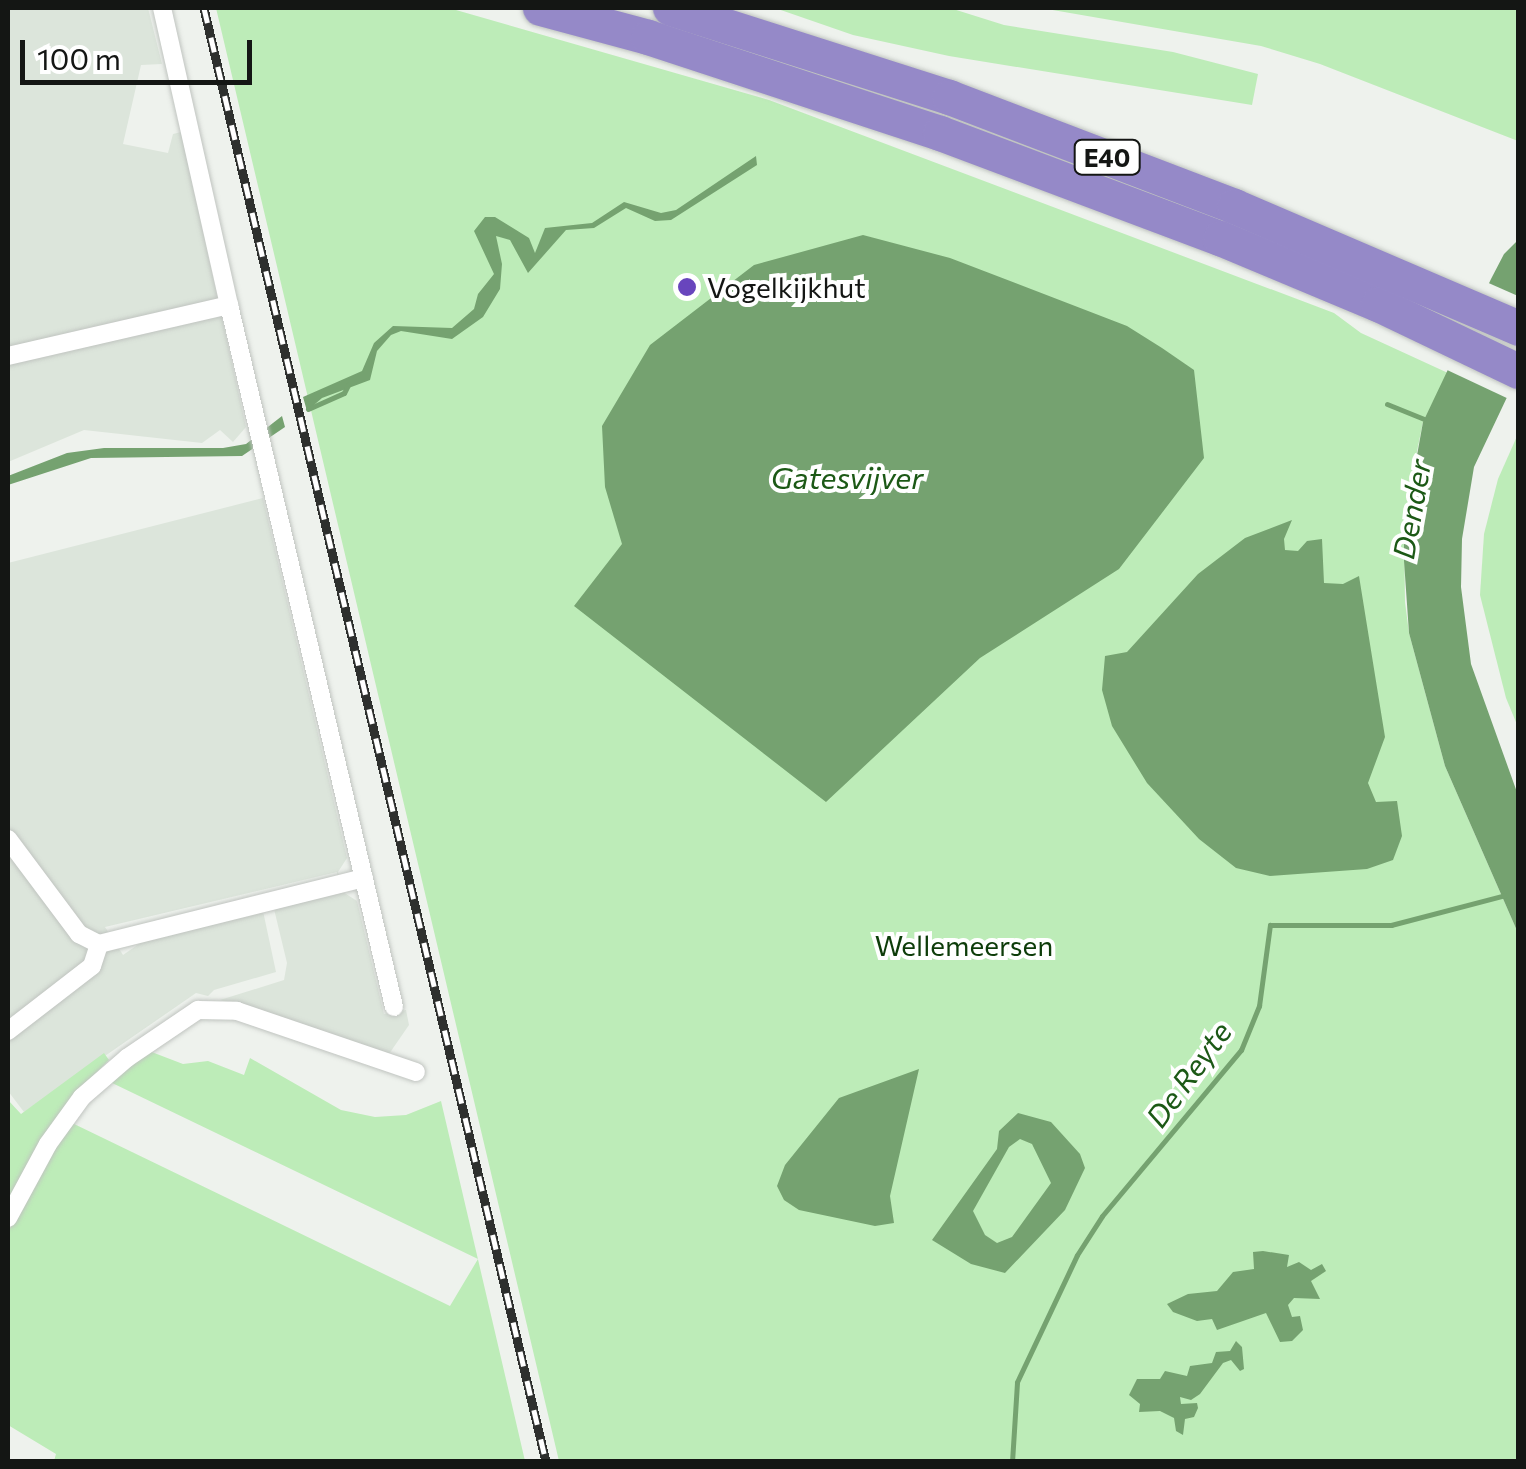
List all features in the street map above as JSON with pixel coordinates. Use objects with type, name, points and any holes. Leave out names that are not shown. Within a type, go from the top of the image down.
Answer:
[{"type":"highway","name":"E40","points":[[540,8],[768,56],[812,71],[1378,304],[1518,371]]},
{"type":"highway","name":"E40","points":[[670,8],[768,56]]},
{"type":"highway","name":"E40","points":[[812,71],[967,104],[1392,270],[1518,328]]},
{"type":"street","points":[[162,8],[394,1006]]},
{"type":"street","points":[[8,356],[229,304]]},
{"type":"street","points":[[11,850],[79,934],[99,944],[364,878]]},
{"type":"street","points":[[8,1032],[92,966],[99,944]]},
{"type":"street","points":[[8,1218],[48,1144],[82,1097],[127,1058],[198,1010],[237,1011],[416,1072]]},
{"type":"shaded area","points":[[8,8],[148,8],[162,64],[141,65],[123,144],[168,153],[173,134],[181,132],[246,427],[233,442],[220,430],[202,443],[84,430],[8,462]]},
{"type":"shaded area","points":[[263,498],[347,858],[338,872],[343,892],[357,901],[384,1014],[406,1010],[409,1025],[389,1054],[220,1000],[284,980],[287,963],[274,909],[341,893],[337,872],[105,927],[123,955],[146,939],[263,911],[276,972],[214,990],[208,996],[196,993],[24,1112],[8,1091],[8,563]]},
{"type":"green space","name":"Wellemeersen","points":[[216,8],[449,8],[769,100],[1334,313],[1361,333],[1448,373],[1423,422],[1416,456],[1404,528],[1405,602],[1409,633],[1445,766],[1518,933],[1518,1461],[559,1461]]},
{"type":"green space","points":[[775,8],[950,8],[1004,25],[1173,52],[1258,74],[1252,105],[949,56],[853,35]]},
{"type":"green space","points":[[1041,8],[1518,8],[1518,141],[1320,64],[1261,46]]},
{"type":"green space","points":[[1518,434],[1518,727],[1506,698],[1480,595],[1484,534],[1498,479]]},
{"type":"green space","points":[[149,1051],[183,1064],[208,1061],[244,1075],[250,1058],[341,1110],[375,1117],[406,1115],[441,1101],[478,1259],[108,1081]]},
{"type":"green space","points":[[104,1053],[109,1060],[75,1094],[8,1210],[8,1100],[21,1114]]},
{"type":"green space","points":[[70,1122],[450,1306],[478,1259],[525,1461],[54,1461],[56,1454],[8,1425],[8,1232]]},
{"type":"water","points":[[756,156],[757,165],[671,220],[655,221],[626,208],[594,228],[566,230],[528,273],[510,240],[496,236],[502,264],[500,289],[483,317],[452,339],[401,331],[391,335],[377,351],[370,380],[322,398],[307,411],[303,397],[362,371],[374,343],[393,326],[452,328],[474,309],[478,294],[494,274],[474,231],[485,217],[495,217],[529,238],[535,253],[545,228],[592,223],[624,202],[661,213],[676,210]]},
{"type":"water","name":"Gatesvijver","points":[[863,235],[950,258],[1127,326],[1162,348],[1194,370],[1204,458],[1119,569],[980,658],[826,802],[574,606],[622,544],[605,487],[602,426],[650,345],[754,265]]},
{"type":"water","name":"Dender","points":[[1518,240],[1518,374],[1474,467],[1462,539],[1461,587],[1471,664],[1518,795],[1518,933],[1445,766],[1409,633],[1404,528],[1423,422],[1504,254]]},
{"type":"water","points":[[282,416],[285,427],[242,456],[91,458],[8,485],[8,476],[67,453],[104,448],[223,448],[246,444]]},
{"type":"water","points":[[1292,520],[1284,539],[1285,550],[1298,551],[1307,541],[1322,539],[1324,583],[1343,584],[1359,576],[1385,737],[1368,783],[1376,802],[1397,801],[1402,836],[1393,860],[1367,869],[1270,876],[1236,868],[1199,839],[1147,783],[1112,726],[1102,690],[1105,656],[1127,652],[1198,574],[1245,538]]},
{"type":"water","points":[[919,1069],[890,1196],[894,1223],[875,1226],[799,1210],[784,1200],[777,1186],[785,1165],[839,1098]]},
{"type":"water","points":[[1018,1113],[1051,1122],[1080,1154],[1085,1168],[1065,1210],[1005,1273],[971,1264],[932,1240],[997,1149],[999,1131]],"holes":[[[1020,1139],[1032,1144],[1051,1183],[1012,1237],[997,1243],[985,1235],[973,1211],[1009,1147]]]},
{"type":"water","points":[[1253,1252],[1289,1255],[1287,1267],[1299,1262],[1311,1270],[1322,1264],[1326,1271],[1311,1281],[1320,1299],[1294,1298],[1288,1305],[1292,1317],[1300,1316],[1303,1330],[1292,1341],[1280,1342],[1266,1313],[1217,1330],[1212,1319],[1197,1321],[1173,1312],[1167,1304],[1188,1294],[1217,1291],[1233,1272],[1254,1269]]},
{"type":"water","points":[[1236,1341],[1242,1347],[1244,1369],[1240,1371],[1231,1360],[1223,1363],[1200,1394],[1191,1400],[1180,1397],[1181,1404],[1197,1403],[1198,1408],[1194,1417],[1185,1419],[1183,1435],[1176,1431],[1174,1418],[1160,1411],[1139,1412],[1140,1404],[1129,1395],[1137,1379],[1160,1379],[1165,1371],[1187,1376],[1190,1366],[1212,1363],[1216,1352],[1230,1351]]},
{"type":"pier","points":[[1484,281],[1518,296],[1518,385],[1511,400],[1445,369]]},
{"type":"waterway","points":[[308,409],[344,393],[348,385]]},
{"type":"waterway","points":[[1387,404],[1424,419]]},
{"type":"waterway","name":"De Reyte","points":[[1012,1462],[1017,1382],[1077,1255],[1102,1216],[1241,1050],[1259,1006],[1270,925],[1391,925],[1505,895]]},
{"type":"railway","points":[[204,8],[546,1462]]},
{"type":"place","name":"Vogelkijkhut","points":[[687,287]]}]
